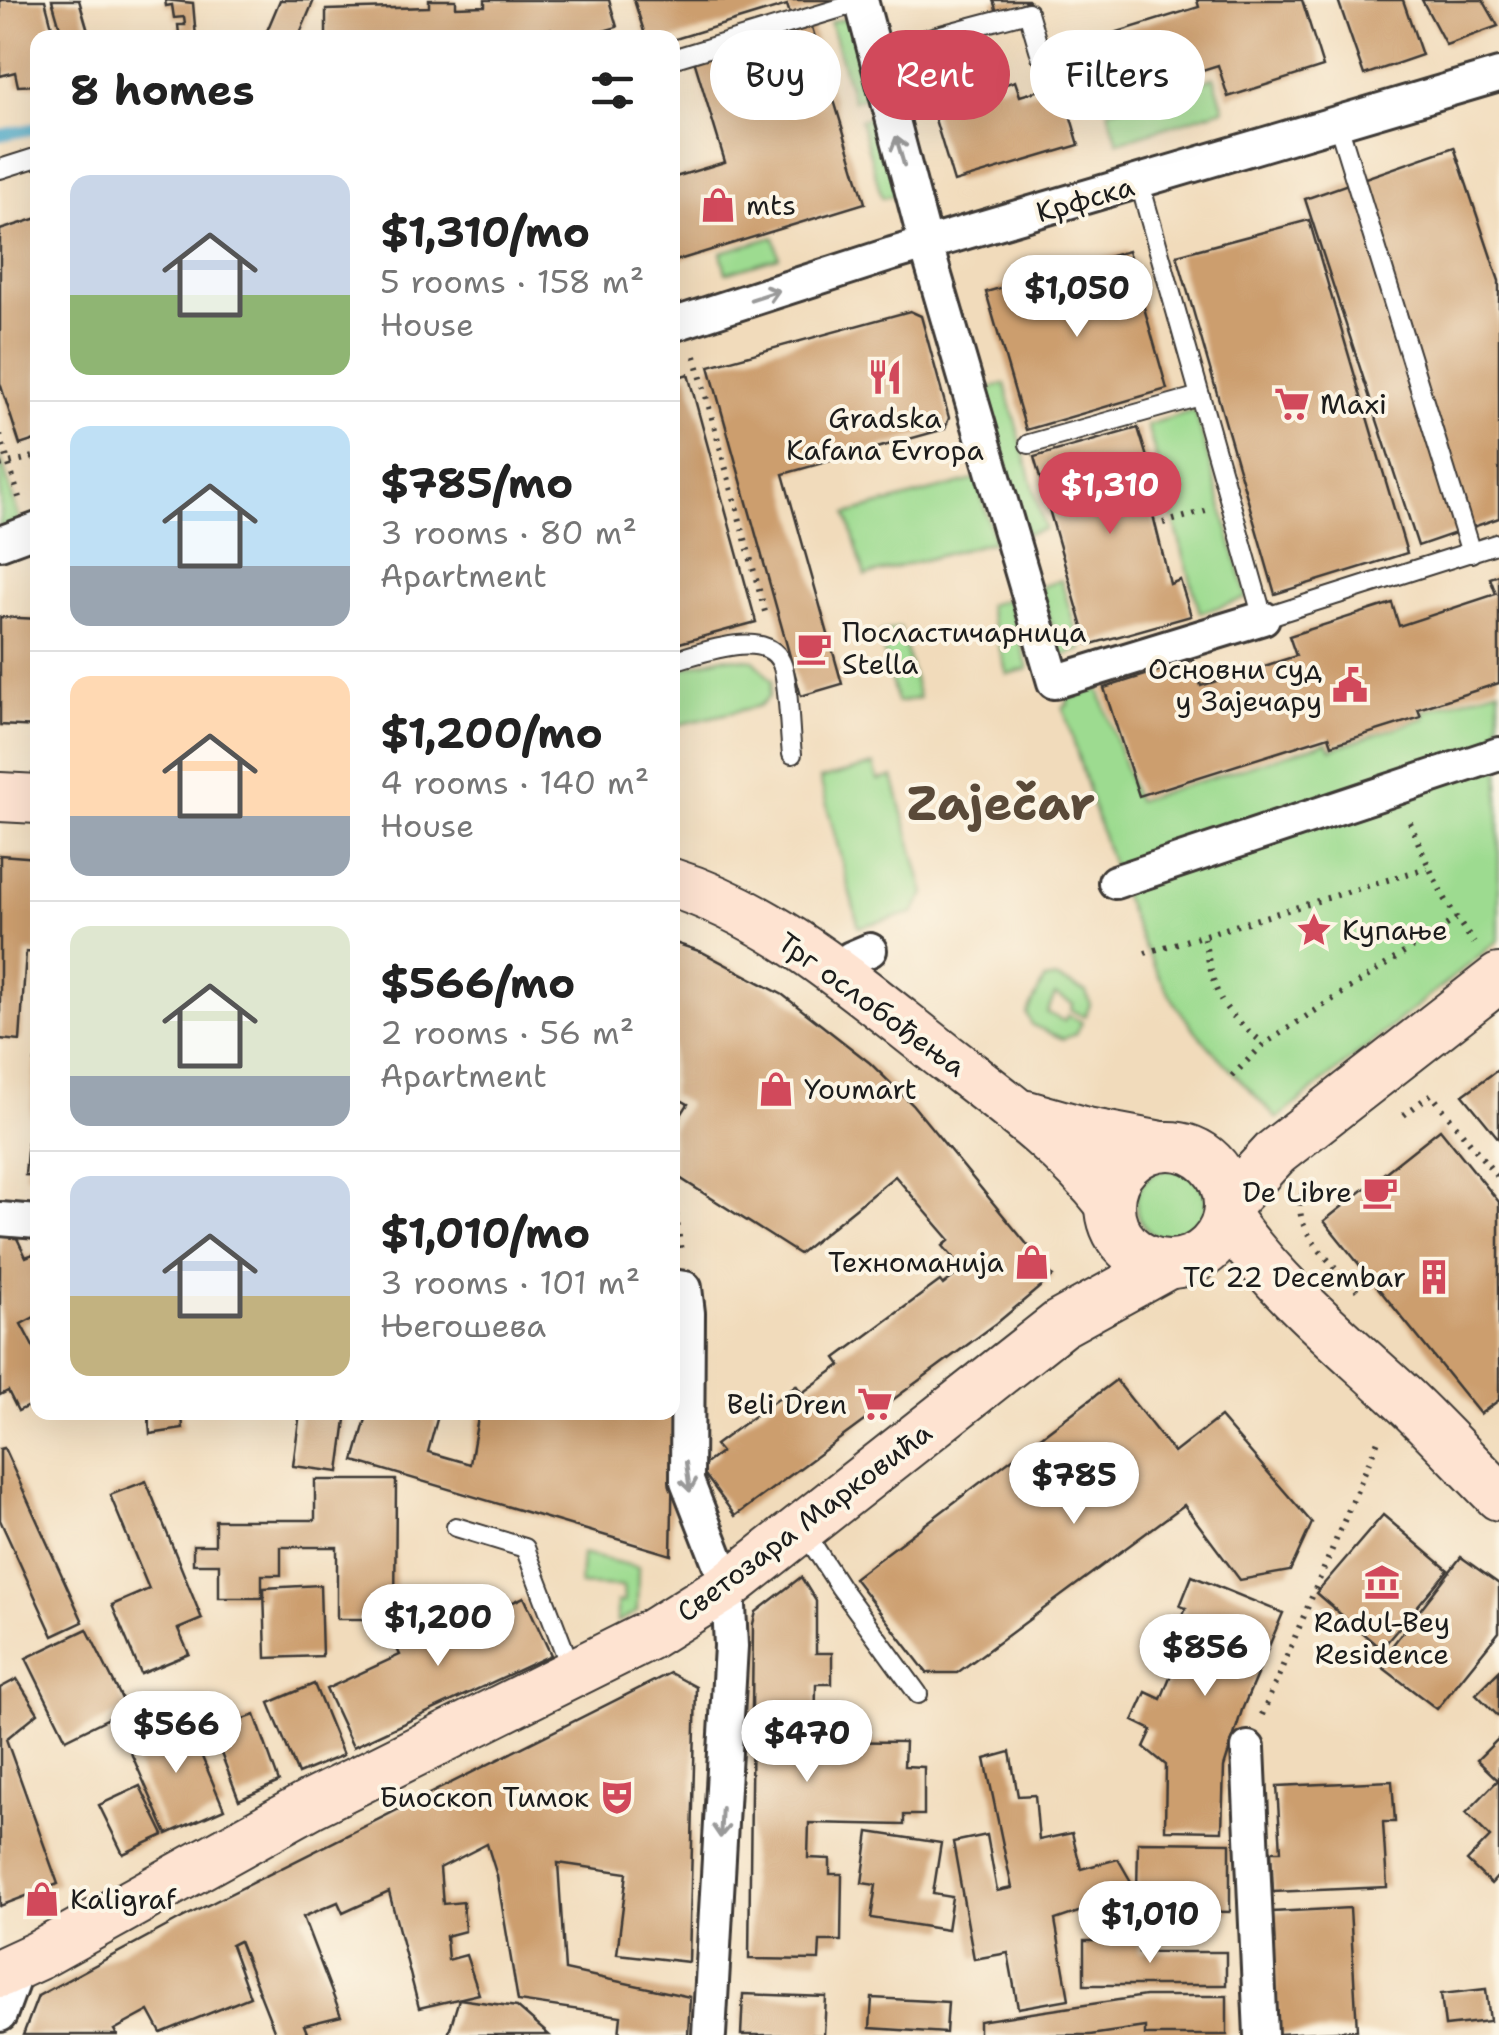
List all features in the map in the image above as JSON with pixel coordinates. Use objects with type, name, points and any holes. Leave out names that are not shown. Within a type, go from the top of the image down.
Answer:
[{"type":"street","points":[[861,1],[868,30]]},
{"type":"street","name":"Крфска","points":[[680,323],[1499,74]]},
{"type":"street","points":[[891,120],[1054,682],[1262,618]]},
{"type":"street","points":[[1115,882],[1499,754]]},
{"type":"street","points":[[0,796],[30,798]]},
{"type":"street","name":"Трг ослобођења","points":[[680,887],[853,961],[1092,1180],[1110,1210]]},
{"type":"street","points":[[1175,1264],[1194,1259],[1214,1242],[1228,1211],[1276,1152],[1488,963]]},
{"type":"street","name":"Трг ослобођења","points":[[1019,1113],[1087,1132],[1177,1148],[1276,1152]]},
{"type":"street","points":[[1296,1302],[1246,1277],[1143,1258],[1132,1251],[1122,1242],[1110,1210],[1116,1177],[1148,1150],[1177,1148],[1214,1167],[1227,1191],[1228,1211],[1253,1255],[1296,1302],[1398,1393],[1499,1496]]},
{"type":"street","name":"Светозара Марковића","points":[[1060,1324],[1092,1267],[1110,1210]]},
{"type":"street","points":[[0,1219],[30,1221]]},
{"type":"street","name":"Светозара Марковића","points":[[9,1970],[311,1804],[648,1636],[728,1586],[1060,1324],[1175,1264]]},
{"type":"street","points":[[680,1290],[688,1313],[687,1481],[728,1586],[731,1646],[709,2035]]},
{"type":"street","points":[[1248,1748],[1261,2035]]},
{"type":"street","points":[[0,2015],[9,1970]]},
{"type":"lane","points":[[680,57],[861,1]]},
{"type":"lane","points":[[960,30],[1028,12],[1033,30]]},
{"type":"lane","points":[[1338,124],[1471,553]]},
{"type":"lane","points":[[0,169],[30,160]]},
{"type":"lane","points":[[1140,184],[1262,618],[1499,544]]},
{"type":"lane","points":[[1030,444],[1200,396]]},
{"type":"lane","points":[[680,659],[738,644],[758,646],[777,655],[784,672],[792,754]]},
{"type":"lane","points":[[456,1528],[525,1548],[574,1676]]},
{"type":"lane","points":[[802,1528],[918,1694]]},
{"type":"path","points":[[680,326],[777,655]]},
{"type":"path","points":[[0,435],[22,535]]},
{"type":"path","points":[[4,465],[30,458]]},
{"type":"path","points":[[1164,523],[1231,504]]},
{"type":"path","points":[[1398,790],[1427,868],[1456,919],[1488,963]]},
{"type":"path","points":[[1145,953],[1427,868]]},
{"type":"path","points":[[1232,1076],[1264,1044],[1456,919]]},
{"type":"path","points":[[1204,938],[1212,980],[1227,1012],[1264,1044]]},
{"type":"path","points":[[1389,1126],[1432,1094],[1499,1179]]},
{"type":"path","points":[[1311,1185],[1300,1201],[1304,1229],[1369,1304]]},
{"type":"path","points":[[1248,1748],[1398,1393]]},
{"type":"green space","points":[[851,17],[861,50],[861,98],[853,101],[841,60],[841,30],[832,30],[830,22]]},
{"type":"green space","points":[[1214,77],[1224,109],[1205,115],[1205,80]]},
{"type":"green space","points":[[860,120],[882,120],[903,193],[882,198]]},
{"type":"green space","points":[[1111,120],[1189,120],[1118,142]]},
{"type":"green space","points":[[774,237],[779,257],[726,273],[721,252]]},
{"type":"green space","points":[[1005,384],[1045,529],[1026,534],[985,390]]},
{"type":"green space","points":[[1195,410],[1247,598],[1200,613],[1147,425]]},
{"type":"green space","points":[[0,455],[20,521],[0,528]]},
{"type":"green space","points":[[977,479],[994,541],[865,576],[847,514]]},
{"type":"green space","points":[[1061,580],[1082,650],[1061,656],[1040,587]]},
{"type":"green space","points":[[1008,599],[1028,669],[1007,674],[987,605]]},
{"type":"green space","points":[[900,628],[919,698],[897,703],[879,633]]},
{"type":"green space","points":[[723,657],[754,660],[772,681],[769,697],[759,706],[680,724],[680,669]]},
{"type":"green space","points":[[1499,688],[1499,940],[1277,1119],[1184,1016],[1144,947],[1099,826],[1063,707],[1068,705],[1067,699],[1099,689],[1136,801],[1327,742],[1331,749],[1425,718],[1423,711]]},
{"type":"green space","points":[[874,765],[878,780],[893,777],[925,894],[913,913],[859,927],[820,779]]},
{"type":"green space","points":[[1055,978],[1086,992],[1090,1005],[1085,1017],[1071,1010],[1073,1004],[1055,995],[1047,1013],[1064,1021],[1068,1015],[1082,1022],[1076,1034],[1063,1039],[1032,1025],[1027,1014],[1044,980]]},
{"type":"green space","points":[[1171,1169],[1196,1179],[1206,1204],[1196,1229],[1171,1239],[1146,1229],[1136,1204],[1146,1179]]},
{"type":"green space","points":[[582,1554],[638,1567],[637,1612],[617,1622],[617,1602],[624,1602],[623,1587],[580,1585]]},
{"type":"building","points":[[0,0],[45,0],[53,30],[30,30],[30,85],[18,86],[15,72],[0,76]]},
{"type":"building","points":[[52,0],[79,0],[88,30],[61,30]]},
{"type":"building","points":[[165,0],[193,3],[195,30],[179,30],[178,25],[185,25],[184,17],[174,18],[172,5],[166,6]]},
{"type":"building","points":[[280,0],[314,0],[301,30],[267,30]]},
{"type":"building","points":[[429,0],[456,0],[456,7],[485,6],[485,0],[609,0],[617,27],[326,30],[326,10],[429,7]]},
{"type":"building","points":[[634,0],[842,0],[791,17],[787,5],[680,38],[680,30],[643,30]]},
{"type":"building","points":[[993,0],[1028,0],[1029,1],[997,12]]},
{"type":"building","points":[[1197,0],[1302,0],[1323,67],[1228,97],[1218,65],[1205,69],[1205,30],[1124,30],[1199,7]]},
{"type":"building","points":[[1338,0],[1403,0],[1422,55],[1364,75]]},
{"type":"building","points":[[1422,0],[1483,0],[1498,26],[1446,45]]},
{"type":"building","points":[[811,24],[813,30],[792,30]]},
{"type":"building","points":[[710,55],[710,113],[694,60]]},
{"type":"building","points":[[1015,81],[1020,96],[1030,93],[1030,120],[1072,120],[1079,145],[954,182],[935,120],[1010,120],[1010,83]]},
{"type":"building","points":[[712,120],[840,120],[865,203],[680,260],[680,176],[725,162]]},
{"type":"building","points":[[1454,147],[1499,281],[1499,518],[1418,546],[1305,199]]},
{"type":"building","name":"Maxi","points":[[1309,220],[1407,553],[1275,594],[1177,255]]},
{"type":"building","points":[[30,221],[30,442],[20,445],[0,383],[0,230]]},
{"type":"building","points":[[1128,251],[1167,389],[1026,430],[986,292]]},
{"type":"building","points":[[910,311],[921,316],[949,418],[945,429],[783,474],[842,684],[801,696],[709,366]]},
{"type":"building","points":[[688,374],[756,622],[680,643],[680,376]]},
{"type":"building","points":[[1138,428],[1149,464],[1136,467],[1150,503],[1170,584],[1180,580],[1191,616],[1088,645],[1034,457]]},
{"type":"building","name":"Основни суд у Зајечару","points":[[1499,575],[1499,683],[1418,709],[1421,717],[1332,745],[1329,736],[1139,796],[1104,688],[1193,660],[1201,686],[1296,656],[1289,636],[1392,603],[1399,626],[1496,594],[1490,578]]},
{"type":"building","points":[[0,617],[30,619],[30,727],[0,725]]},
{"type":"building","points":[[0,855],[30,857],[30,952],[26,952],[20,1041],[0,1039]]},
{"type":"building","points":[[680,945],[702,952],[783,995],[870,1063],[912,1104],[1053,1276],[997,1323],[735,1516],[700,1468],[721,1452],[715,1445],[796,1385],[802,1393],[841,1365],[836,1358],[940,1281],[943,1285],[963,1269],[943,1246],[950,1240],[895,1176],[799,1254],[680,1178],[680,1116],[688,1104],[680,1100]]},
{"type":"building","points":[[1499,1069],[1499,1139],[1463,1095]]},
{"type":"building","points":[[30,1118],[30,1175],[25,1175]]},
{"type":"building","name":"TC 22 Decembar","points":[[1440,1129],[1499,1202],[1499,1400],[1480,1414],[1324,1221]]},
{"type":"building","points":[[13,1230],[26,1257],[30,1255],[30,1319],[21,1324],[30,1341],[30,1405],[18,1411],[8,1391],[0,1395],[0,1237]]},
{"type":"building","points":[[1116,1380],[1174,1453],[1220,1417],[1312,1523],[1290,1571],[1240,1580],[1184,1505],[957,1673],[927,1673],[854,1578]]},
{"type":"building","points":[[149,1420],[182,1420],[183,1429],[150,1434]]},
{"type":"building","points":[[299,1420],[346,1420],[339,1472],[293,1466]]},
{"type":"building","points":[[366,1420],[437,1420],[428,1452],[470,1464],[478,1420],[674,1420],[671,1555],[354,1461]]},
{"type":"building","points":[[4,1448],[83,1622],[53,1636],[0,1520],[0,1449]]},
{"type":"building","points":[[315,1480],[396,1480],[395,1619],[337,1619],[337,1547],[281,1547],[281,1575],[262,1575],[262,1598],[219,1598],[219,1564],[193,1564],[193,1545],[215,1545],[215,1520],[315,1520]]},
{"type":"building","points":[[146,1481],[202,1619],[178,1629],[189,1654],[141,1674],[112,1605],[149,1589],[110,1495]]},
{"type":"building","name":"Radul-Bey Residence","points":[[1383,1515],[1448,1570],[1381,1649],[1316,1593]]},
{"type":"building","points":[[1461,1557],[1499,1584],[1499,1632],[1437,1709],[1378,1664]]},
{"type":"building","points":[[1192,1576],[1283,1613],[1242,1710],[1224,1767],[1222,1831],[1165,1830],[1166,1765],[1144,1747],[1152,1730],[1133,1721],[1146,1692],[1161,1699],[1172,1672],[1162,1668],[1169,1653],[1177,1655],[1181,1646],[1172,1642],[1186,1608],[1180,1606]]},
{"type":"building","points":[[801,1577],[816,1601],[816,1653],[832,1653],[832,1684],[816,1684],[815,1741],[905,1742],[904,1766],[924,1767],[924,1815],[904,1815],[904,1825],[809,1823],[808,1858],[830,1859],[830,1874],[842,1874],[841,1941],[820,1941],[819,1960],[749,1959],[753,1624],[756,1612]]},
{"type":"building","points":[[320,1585],[322,1656],[266,1658],[264,1588]]},
{"type":"building","points":[[524,1597],[551,1655],[353,1747],[326,1689],[400,1655],[393,1640],[462,1608],[469,1622]]},
{"type":"building","points":[[87,1629],[127,1709],[66,1739],[26,1658]]},
{"type":"building","points":[[1499,1671],[1499,1717],[1476,1694]]},
{"type":"building","points":[[670,1673],[696,1687],[689,1962],[617,1954],[627,1873],[558,1863],[565,1970],[690,1997],[688,2035],[619,2035],[621,2016],[518,2001],[497,1876],[487,1844],[440,1868],[443,1904],[463,1902],[465,1931],[446,1936],[448,1960],[466,1955],[479,1994],[419,2008],[389,1892],[343,1913],[338,1902],[303,1917],[341,2016],[304,2025],[308,2035],[276,2035],[239,1941],[231,1945],[250,1997],[161,2033],[149,2011],[114,2030],[117,2035],[23,2035],[38,1996],[182,1918]]},
{"type":"building","points":[[17,1679],[38,1713],[6,1739],[58,1884],[0,1906],[0,1688]]},
{"type":"building","points":[[314,1684],[343,1755],[298,1774],[269,1703]]},
{"type":"building","points":[[255,1715],[279,1782],[239,1800],[212,1730]]},
{"type":"building","points":[[186,1719],[224,1809],[167,1834],[127,1744]]},
{"type":"building","points":[[1499,1738],[1499,1875],[1491,1884],[1467,1861],[1490,1837],[1466,1813],[1498,1780],[1477,1760]]},
{"type":"building","points":[[1010,1752],[1018,1796],[1035,1795],[1039,1840],[1072,1833],[1081,1869],[1118,1859],[1137,1892],[1055,1920],[1069,1999],[1018,2008],[1008,1953],[974,1959],[953,1842],[987,1835],[997,1891],[1012,1888],[985,1759]]},
{"type":"building","points":[[1392,1781],[1395,1822],[1383,1822],[1387,1887],[1273,1892],[1271,1851],[1281,1851],[1277,1786]]},
{"type":"building","points":[[140,1786],[164,1835],[123,1854],[99,1805]]},
{"type":"building","points":[[869,1832],[941,1843],[933,1894],[952,1897],[947,1930],[871,1918],[876,1885],[862,1883]]},
{"type":"building","points":[[1138,1842],[1230,1843],[1230,1912],[1193,1911],[1195,1892],[1137,1892]]},
{"type":"building","points":[[1350,1908],[1357,2030],[1278,2034],[1272,1912]]},
{"type":"building","points":[[1084,1941],[1139,1941],[1139,1952],[1226,1952],[1226,1985],[1084,1985]]},
{"type":"building","points":[[1486,1989],[1490,2021],[1445,2026],[1441,1994]]},
{"type":"building","points":[[743,1994],[826,1997],[824,2035],[741,2035]]},
{"type":"building","points":[[1145,1996],[1227,1996],[1227,2035],[1145,2035],[1145,2027],[1090,2035],[979,2035],[979,2021]]},
{"type":"building","points":[[872,1998],[948,2002],[946,2033],[870,2028]]},
{"type":"building","points":[[459,1999],[517,2007],[549,2035],[448,2035]]},
{"type":"waterway","points":[[0,135],[30,129]]},
{"type":"place","name":"mts","points":[[718,205]]},
{"type":"place","name":"Gradska Kafana Evropa","points":[[885,377]]},
{"type":"place","name":"Maxi","points":[[1292,404]]},
{"type":"place","name":"Посластичарница Stella","points":[[814,648]]},
{"type":"place","name":"Основни суд у Зајечару","points":[[1350,685]]},
{"type":"place","name":"Купање","points":[[1314,930]]},
{"type":"place","name":"Youmart","points":[[776,1089]]},
{"type":"place","name":"De Libre","points":[[1380,1192]]},
{"type":"place","name":"Техноманија","points":[[1032,1262]]},
{"type":"place","name":"TC 22 Decembar","points":[[1434,1277]]},
{"type":"place","name":"Beli Dren","points":[[875,1404]]},
{"type":"place","name":"Radul-Bey Residence","points":[[1382,1582]]},
{"type":"place","name":"Биоскоп Тимок","points":[[617,1797]]},
{"type":"place","name":"Kaligraf","points":[[42,1899]]},
{"type":"district","name":"Zaječar","points":[[1001,803]]}]
